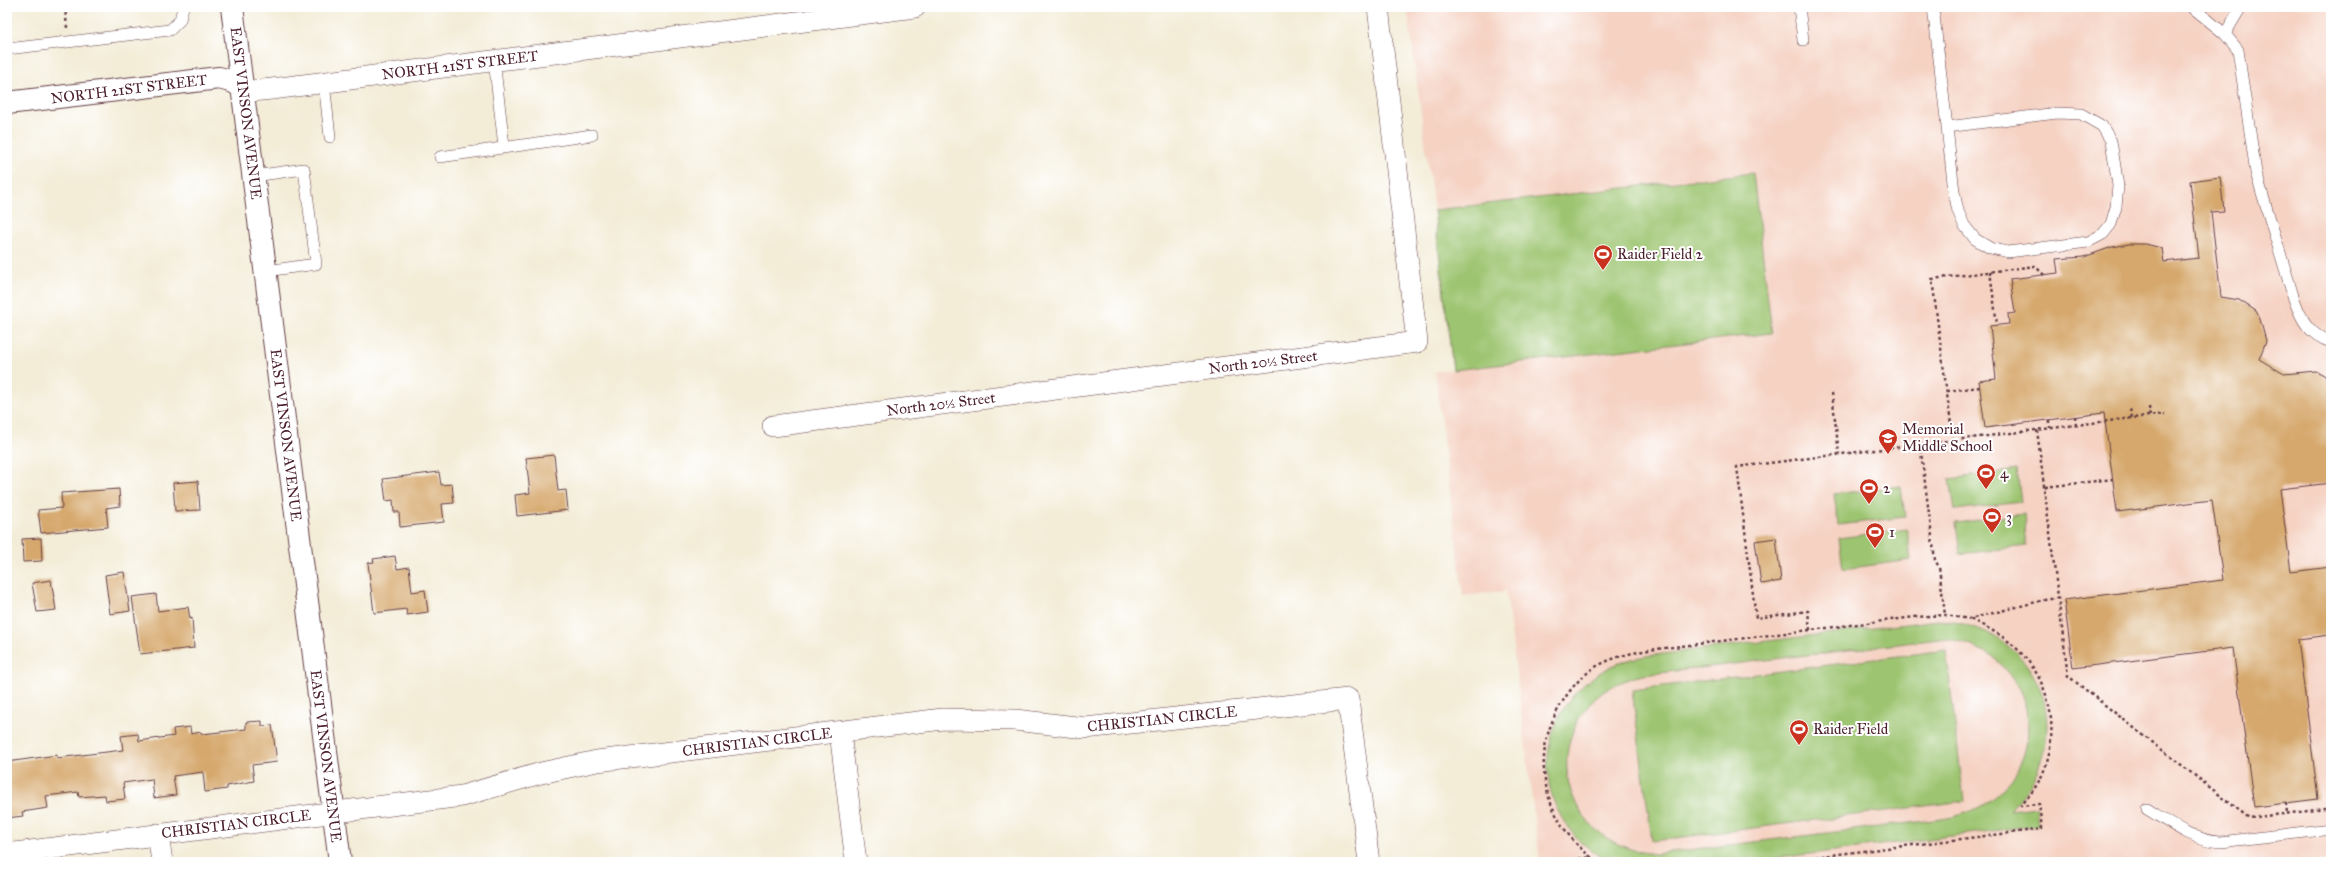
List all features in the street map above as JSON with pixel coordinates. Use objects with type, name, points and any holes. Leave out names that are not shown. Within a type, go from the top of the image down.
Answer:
[{"type":"street","name":"EAST VINSON AVENUE","points":[[232,7],[340,862]]},
{"type":"street","name":"NORTH 21ST STREET","points":[[7,103],[219,78],[234,82],[251,91],[265,90],[915,7]]},
{"type":"street","name":"North 20½ Street","points":[[773,426],[1417,342],[1378,7]]},
{"type":"street","name":"CHRISTIAN CIRCLE","points":[[7,854],[462,796],[541,773],[598,761],[943,719],[1015,720],[1085,728],[1348,699],[1369,862]]},
{"type":"street","points":[[840,732],[856,862]]},
{"type":"street","points":[[158,834],[162,862]]},
{"type":"lane","points":[[7,49],[68,40],[170,30],[180,20],[183,7]]},
{"type":"lane","points":[[1799,7],[1803,40]]},
{"type":"lane","points":[[1933,7],[1947,127],[1958,211],[1964,225],[1975,239],[1990,248],[2008,252],[2088,242],[2103,234],[2111,224],[2116,206],[2118,186],[2111,141],[2102,126],[2081,114],[2057,113],[1947,127]]},
{"type":"lane","points":[[2192,7],[2225,34],[2238,50],[2256,173],[2299,312],[2301,318],[2313,334],[2331,342]]},
{"type":"lane","points":[[2225,34],[2241,7]]},
{"type":"lane","points":[[494,60],[504,146]]},
{"type":"lane","points":[[324,82],[330,137]]},
{"type":"lane","points":[[440,157],[504,146],[592,135]]},
{"type":"lane","points":[[254,176],[304,169],[316,264],[266,271]]},
{"type":"lane","points":[[2147,809],[2192,835],[2206,841],[2220,842],[2331,829]]},
{"type":"path","points":[[65,7],[68,40]]},
{"type":"path","points":[[1953,440],[1932,278],[2035,266],[2044,275]]},
{"type":"path","points":[[1990,271],[1997,325]]},
{"type":"path","points":[[1947,391],[1980,387]]},
{"type":"path","points":[[1832,393],[1839,454]]},
{"type":"path","points":[[2149,407],[2150,416]]},
{"type":"path","points":[[2130,409],[2132,418]]},
{"type":"path","points":[[1810,630],[1808,611],[1756,618],[1737,468],[2165,414]]},
{"type":"path","points":[[2075,416],[2076,425]]},
{"type":"path","points":[[2050,420],[2050,428]]},
{"type":"path","points":[[2037,430],[2068,676],[2249,818],[2325,809],[2331,801]]},
{"type":"path","points":[[1920,444],[1935,560],[1939,567],[1945,615]]},
{"type":"path","points":[[2045,487],[2113,479]]},
{"type":"path","points":[[1970,619],[2044,600],[2058,598]]},
{"type":"path","points":[[1576,862],[1576,859],[1591,858],[1569,837],[1552,807],[1543,772],[1543,753],[1554,715],[1565,697],[1580,680],[1596,667],[1630,653],[1916,617],[1945,615],[1970,619],[1996,632],[2020,651],[2042,682],[2051,719],[2049,754],[2042,774],[2022,806],[2039,804],[2042,829],[1774,862]]},
{"type":"path","points":[[2286,803],[2287,813]]},
{"type":"shaded area","name":"Memorial Middle School","points":[[1407,7],[2331,7],[2331,862],[1540,862],[1506,591],[1463,596],[1435,371],[1453,370],[1434,210]]},
{"type":"green space","name":"Raider Field 2","points":[[1753,173],[1772,333],[1453,370],[1434,210]]},
{"type":"green space","name":"4","points":[[2017,470],[2021,502],[1955,510],[1950,479]]},
{"type":"green space","name":"2","points":[[1901,486],[1905,517],[1838,525],[1834,494]]},
{"type":"green space","name":"3","points":[[2024,514],[2027,546],[1960,554],[1956,523]]},
{"type":"green space","name":"1","points":[[1907,529],[1911,560],[1843,569],[1839,538]]},
{"type":"green space","points":[[1938,620],[1974,627],[2003,642],[2026,664],[2040,690],[2047,719],[2044,750],[2032,781],[2010,810],[2037,807],[2039,825],[1747,862],[1599,862],[1608,861],[1577,838],[1557,809],[1548,778],[1549,745],[1560,715],[1580,688],[1609,668],[1646,656]],"holes":[[[1939,639],[1977,648],[2005,668],[2022,695],[2028,726],[2023,757],[2007,785],[1980,807],[1942,819],[1655,854],[1618,844],[1591,824],[1574,798],[1567,769],[1570,738],[1584,711],[1608,689],[1643,675]]]},
{"type":"green space","name":"Raider Field","points":[[1946,650],[1964,801],[1652,841],[1632,690]]},
{"type":"building","name":"Memorial Middle School","points":[[2220,177],[2224,211],[2211,212],[2221,297],[2239,300],[2256,311],[2260,319],[2266,341],[2259,359],[2284,374],[2316,371],[2324,375],[2331,383],[2331,483],[2280,489],[2291,572],[2331,567],[2331,635],[2298,639],[2318,799],[2254,807],[2233,648],[2073,668],[2064,600],[2223,580],[2212,500],[2117,512],[2104,413],[1985,428],[1979,381],[1996,379],[1990,326],[2009,324],[2008,314],[2015,313],[2010,279],[2058,273],[2056,259],[2084,257],[2112,247],[2129,244],[2145,244],[2162,248],[2164,262],[2199,258],[2190,181]]},
{"type":"building","points":[[554,455],[558,491],[566,490],[568,510],[517,516],[515,495],[530,493],[526,458]]},
{"type":"building","points":[[439,472],[441,485],[452,484],[454,503],[442,504],[444,522],[400,527],[399,512],[394,512],[393,500],[386,501],[383,479]]},
{"type":"building","points":[[198,481],[200,510],[175,511],[173,483]]},
{"type":"building","points":[[119,489],[120,506],[106,508],[108,527],[41,533],[38,510],[62,508],[61,493]]},
{"type":"building","points":[[41,538],[42,561],[23,562],[22,539]]},
{"type":"building","points":[[1776,538],[1781,581],[1761,584],[1755,541]]},
{"type":"building","points":[[395,556],[397,569],[409,567],[412,592],[425,590],[428,612],[407,615],[406,609],[374,613],[368,563],[374,562],[373,559]]},
{"type":"building","points":[[124,572],[130,611],[110,614],[105,575]]},
{"type":"building","points":[[51,580],[56,610],[37,612],[32,583]]},
{"type":"building","points":[[156,594],[158,611],[188,607],[190,619],[192,618],[194,648],[140,654],[132,597]]},
{"type":"building","points":[[262,721],[262,726],[272,725],[277,762],[252,765],[254,781],[227,786],[227,789],[205,792],[203,772],[173,776],[176,795],[154,798],[152,779],[123,783],[125,799],[106,801],[105,795],[79,797],[78,792],[46,796],[48,808],[22,812],[23,816],[7,818],[7,762],[57,755],[57,758],[123,750],[121,736],[138,734],[139,741],[174,736],[173,729],[190,727],[191,734],[201,732],[202,734],[246,729],[246,722]]},
{"type":"place","name":"Raider Field 2","points":[[1603,271]]},
{"type":"place","name":"Memorial Middle School","points":[[1888,455]]},
{"type":"place","name":"4","points":[[1986,490]]},
{"type":"place","name":"2","points":[[1869,505]]},
{"type":"place","name":"3","points":[[1992,534]]},
{"type":"place","name":"1","points":[[1875,549]]},
{"type":"place","name":"Raider Field","points":[[1799,746]]}]
